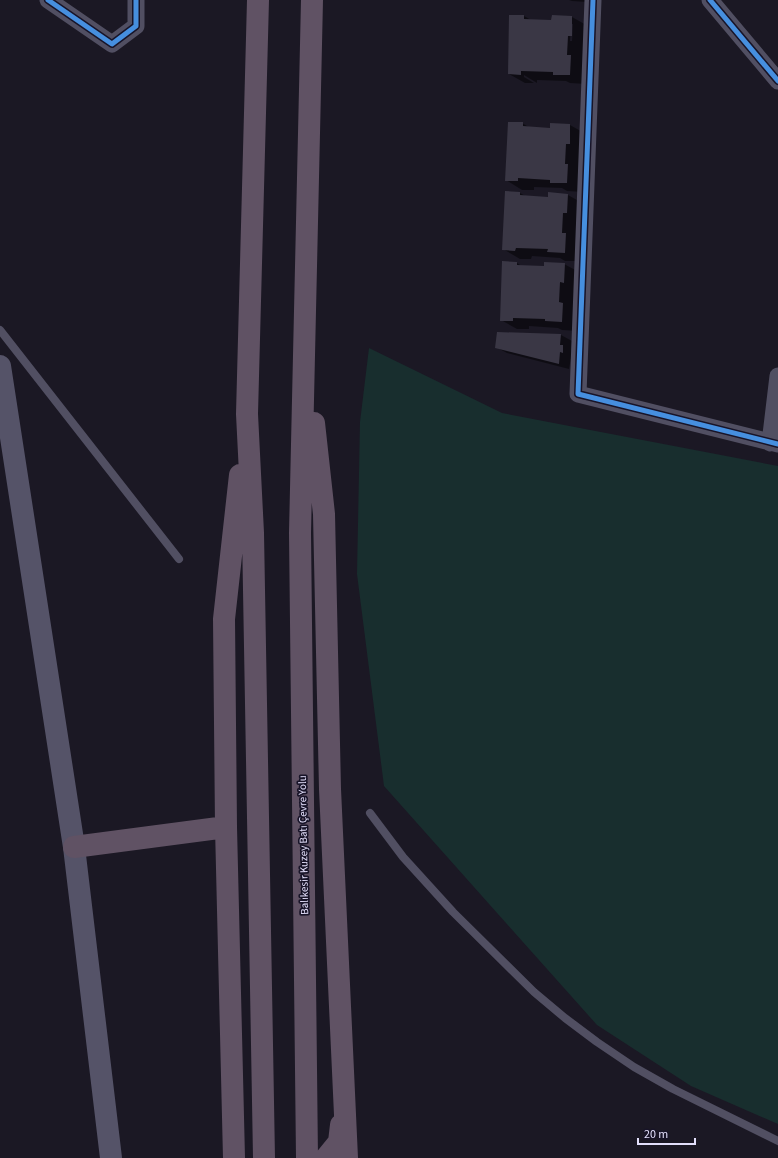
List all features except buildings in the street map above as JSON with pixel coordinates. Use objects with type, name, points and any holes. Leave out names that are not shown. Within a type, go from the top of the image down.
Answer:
[{"type":"highway","points":[[258,0],[247,414],[253,533],[264,1158]]},
{"type":"highway","points":[[312,0],[304,336],[324,514],[330,789],[347,1158]]},
{"type":"highway","name":"Balıkesir Kuzey Batı Çevre Yolu","points":[[304,336],[300,533],[307,1158]]},
{"type":"highway","points":[[234,1158],[226,827],[224,618],[247,414]]},
{"type":"highway","points":[[74,847],[226,827]]},
{"type":"highway","points":[[326,1158],[339,1142],[344,1104]]},
{"type":"highway","points":[[233,1121],[242,1144],[252,1158]]},
{"type":"main road","points":[[0,366],[74,847],[111,1158]]},
{"type":"street","points":[[48,0],[112,44],[136,26],[136,0]]},
{"type":"street","points":[[593,0],[578,394],[774,443],[778,376]]},
{"type":"street","points":[[710,0],[778,81]]},
{"type":"lane","points":[[0,330],[179,559]]},
{"type":"lane","points":[[370,812],[403,858],[453,912],[529,988],[565,1018],[634,1067],[673,1089],[778,1141]]},
{"type":"green space","points":[[369,348],[502,413],[778,466],[778,1124],[691,1086],[597,1025],[384,786],[357,574],[360,422]]},
{"type":"cycle path","points":[[48,0],[112,44],[136,26],[136,0]]},
{"type":"cycle path","points":[[593,0],[578,394],[778,444]]},
{"type":"cycle path","points":[[710,0],[778,81]]}]
